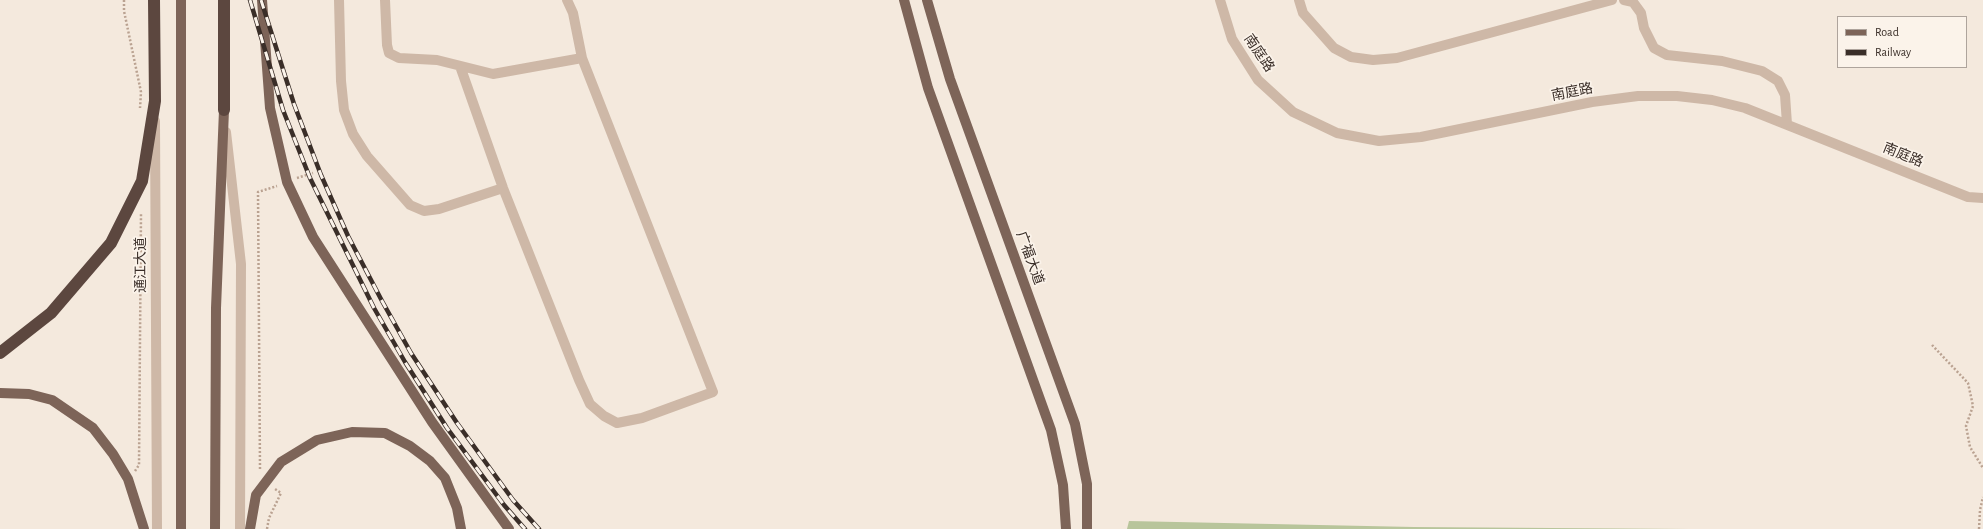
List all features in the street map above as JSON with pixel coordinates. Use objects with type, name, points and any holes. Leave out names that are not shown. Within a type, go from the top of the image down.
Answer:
[{"type":"highway","name":"通江大道","points":[[154,0],[155,101]]},
{"type":"highway","points":[[224,0],[224,110]]},
{"type":"highway","points":[[0,353],[51,313],[111,243],[131,206],[142,181],[155,101]]},
{"type":"main road","points":[[181,0],[181,529]]},
{"type":"main road","points":[[262,0],[270,108],[287,182],[313,237],[350,295],[432,422],[509,529]]},
{"type":"main road","points":[[904,0],[928,88],[1051,430],[1064,485],[1066,528]]},
{"type":"main road","name":"广福大道","points":[[927,0],[950,79],[1075,424],[1087,484],[1087,529]]},
{"type":"main road","points":[[215,529],[216,308],[224,110]]},
{"type":"main road","points":[[0,393],[29,394],[52,400],[77,415],[93,428],[113,454],[128,479],[144,529]]},
{"type":"main road","points":[[250,529],[256,495],[281,462],[317,440],[352,432],[385,434],[410,446],[425,457],[445,478],[457,508],[461,529]]},
{"type":"street","points":[[339,0],[340,81],[344,110],[353,134],[367,156],[410,205],[424,211],[439,209],[503,188]]},
{"type":"street","points":[[385,0],[387,45],[389,53],[399,58],[437,60],[493,74],[582,58]]},
{"type":"street","points":[[460,66],[503,188],[579,380],[590,404],[604,416],[617,423],[642,418],[713,392],[582,58],[573,13],[567,0]]},
{"type":"street","name":"南庭路","points":[[1220,0],[1232,39],[1258,80],[1293,112],[1337,133],[1379,141],[1422,137],[1592,102],[1638,96],[1677,96],[1712,100],[1745,108],[1968,197],[1983,198]]},
{"type":"street","points":[[1299,0],[1303,13],[1334,48],[1351,57],[1373,60],[1397,58],[1612,0]]},
{"type":"street","points":[[1624,0],[1633,2],[1640,13],[1644,28],[1654,48],[1667,55],[1722,61],[1762,71],[1778,81],[1785,95],[1787,124]]},
{"type":"street","name":"通江大道","points":[[155,101],[157,529]]},
{"type":"street","points":[[224,110],[241,264],[240,529]]},
{"type":"path","points":[[124,0],[124,11],[141,92],[139,114]]},
{"type":"path","points":[[267,529],[269,518],[281,493],[260,477],[258,192],[313,173]]},
{"type":"path","points":[[128,479],[139,465],[141,211],[131,206]]},
{"type":"path","points":[[1932,345],[1968,383],[1973,406],[1966,426],[1970,447],[1983,468]]},
{"type":"path","points":[[1980,529],[1980,510],[1983,497]]},
{"type":"green space","points":[[1129,521],[1414,527],[1689,529],[1127,529]]},
{"type":"railway","points":[[250,0],[283,110],[310,178],[374,308],[405,362],[447,428],[504,505],[525,529]]},
{"type":"railway","points":[[261,0],[294,104],[321,175],[348,236],[382,301],[411,353],[457,423],[513,500],[539,529]]}]
